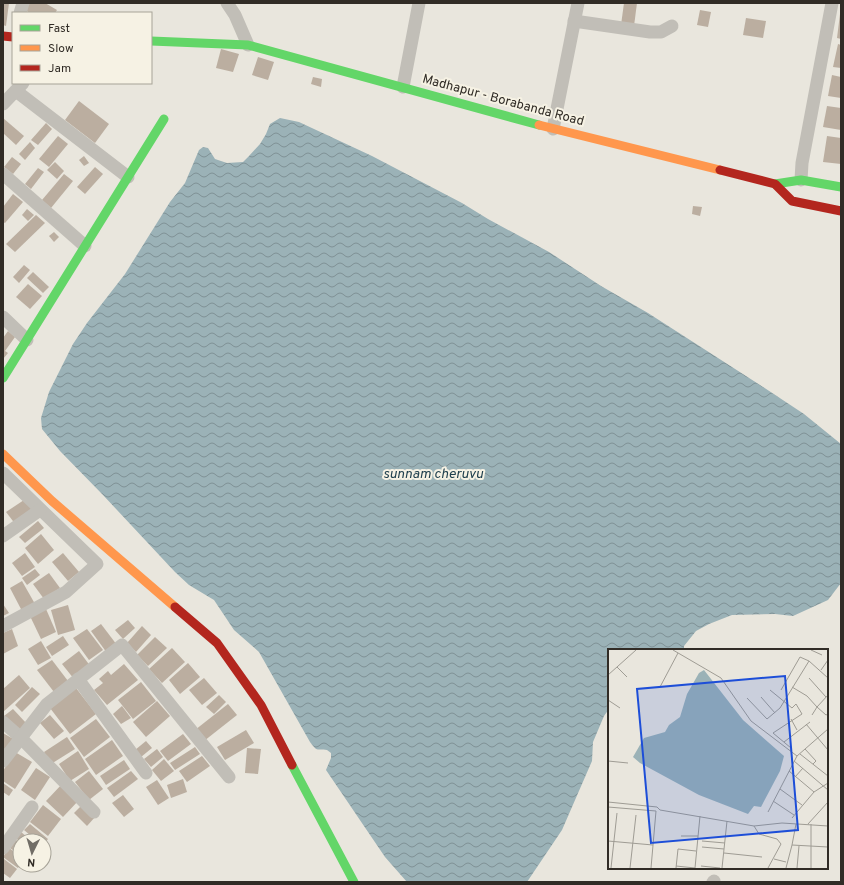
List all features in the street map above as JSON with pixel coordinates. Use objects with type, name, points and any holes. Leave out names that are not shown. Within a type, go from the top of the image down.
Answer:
[{"type":"street","points":[[227,3],[235,15],[246,45]]},
{"type":"street","points":[[403,87],[418,3]]},
{"type":"street","points":[[553,129],[578,3]]},
{"type":"street","points":[[801,180],[802,163],[832,3]]},
{"type":"street","points":[[574,21],[650,32],[661,32],[672,26]]},
{"type":"street","name":"Madhapur - Borabanda Road","points":[[152,42],[246,45],[553,129],[775,184]]},
{"type":"street","points":[[3,104],[19,87],[128,177]]},
{"type":"street","points":[[3,378],[164,120]]},
{"type":"street","points":[[3,174],[85,246]]},
{"type":"street","points":[[775,184],[801,180],[841,187]]},
{"type":"street","points":[[775,184],[792,201],[841,211]]},
{"type":"street","points":[[3,317],[27,340]]},
{"type":"street","points":[[4,457],[52,502],[218,643],[261,705],[354,882]]},
{"type":"street","points":[[3,473],[97,564],[66,592],[3,626]]},
{"type":"street","points":[[3,536],[40,510]]},
{"type":"street","points":[[3,761],[20,737],[47,704],[122,645],[229,777]]},
{"type":"street","points":[[78,679],[146,773]]},
{"type":"street","points":[[3,722],[20,737],[94,812]]},
{"type":"street","points":[[3,848],[32,807]]},
{"type":"water","name":"sunnam cheruvu","points":[[280,118],[299,122],[372,156],[462,203],[549,252],[601,286],[648,313],[804,414],[841,444],[841,583],[828,600],[793,616],[775,614],[732,615],[709,624],[696,631],[684,646],[684,649],[608,649],[608,710],[604,716],[593,742],[592,761],[562,830],[527,882],[407,882],[385,857],[326,770],[331,758],[331,753],[327,750],[314,748],[259,652],[234,630],[214,600],[189,585],[175,572],[60,451],[42,429],[41,418],[49,392],[73,344],[87,323],[125,274],[170,202],[185,183],[199,150],[203,147],[208,148],[215,159],[227,163],[243,162],[260,144],[270,124]]},
{"type":"building","points":[[3,3],[9,3],[6,26],[3,25]]},
{"type":"building","points":[[30,3],[45,3],[57,10],[56,12],[28,12],[25,10]]},
{"type":"building","points":[[624,3],[637,3],[634,26],[621,25]]},
{"type":"building","points":[[700,10],[711,12],[708,27],[697,25]]},
{"type":"building","points":[[841,14],[841,39],[837,38]]},
{"type":"building","points":[[746,18],[766,21],[763,38],[743,35]]},
{"type":"building","points":[[838,44],[841,45],[841,68],[833,67]]},
{"type":"building","points":[[221,49],[239,54],[233,72],[216,68]]},
{"type":"building","points":[[258,57],[274,62],[268,80],[252,75]]},
{"type":"building","points":[[832,75],[841,77],[841,98],[828,96]]},
{"type":"building","points":[[313,77],[322,79],[321,87],[311,84]]},
{"type":"building","points":[[79,101],[109,124],[95,143],[65,120]]},
{"type":"building","points":[[827,106],[841,108],[841,130],[823,127]]},
{"type":"building","points":[[3,118],[24,136],[16,145],[3,133]]},
{"type":"building","points":[[46,123],[52,129],[38,145],[31,140]]},
{"type":"building","points":[[58,136],[68,144],[49,167],[39,159]]},
{"type":"building","points":[[827,136],[841,138],[841,164],[823,162]]},
{"type":"building","points":[[30,142],[35,148],[25,160],[19,154]]},
{"type":"building","points":[[84,156],[89,163],[84,166],[79,160]]},
{"type":"building","points":[[12,157],[21,164],[13,174],[4,167]]},
{"type":"building","points":[[55,162],[64,171],[57,179],[47,170]]},
{"type":"building","points":[[95,167],[103,174],[85,194],[77,187]]},
{"type":"building","points":[[38,168],[44,172],[31,189],[25,184]]},
{"type":"building","points":[[64,174],[73,181],[51,208],[42,200]]},
{"type":"building","points":[[13,194],[23,202],[5,223],[3,222],[3,207]]},
{"type":"building","points":[[693,206],[702,207],[700,216],[692,214]]},
{"type":"building","points":[[27,209],[34,215],[28,221],[22,215]]},
{"type":"building","points":[[36,215],[45,223],[15,252],[6,244]]},
{"type":"building","points":[[54,232],[59,237],[54,242],[49,236]]},
{"type":"building","points":[[24,265],[30,270],[19,283],[13,277]]},
{"type":"building","points":[[33,272],[49,287],[43,293],[27,278]]},
{"type":"building","points":[[28,284],[42,296],[30,309],[16,297]]},
{"type":"building","points":[[8,331],[15,337],[5,351],[8,353],[3,359],[3,338]]},
{"type":"building","points":[[24,500],[34,512],[16,525],[6,512]]},
{"type":"building","points":[[38,521],[44,528],[25,543],[19,537]]},
{"type":"building","points":[[41,534],[54,550],[38,564],[25,548]]},
{"type":"building","points":[[25,553],[35,567],[22,576],[12,563]]},
{"type":"building","points":[[63,553],[79,572],[68,581],[52,562]]},
{"type":"building","points":[[35,569],[40,575],[27,585],[22,578]]},
{"type":"building","points":[[49,573],[60,588],[44,599],[33,584]]},
{"type":"building","points":[[22,581],[35,604],[22,611],[10,588]]},
{"type":"building","points":[[3,604],[9,613],[3,616]]},
{"type":"building","points":[[68,605],[75,630],[58,635],[51,610]]},
{"type":"building","points":[[46,609],[56,632],[41,639],[30,616]]},
{"type":"building","points":[[128,620],[135,628],[123,639],[115,630]]},
{"type":"building","points":[[101,624],[117,645],[107,653],[91,631]]},
{"type":"building","points":[[142,626],[151,635],[136,652],[127,643]]},
{"type":"building","points":[[12,629],[18,646],[3,654],[3,633]]},
{"type":"building","points":[[87,629],[103,650],[89,660],[73,638]]},
{"type":"building","points":[[63,636],[69,645],[52,656],[46,647]]},
{"type":"building","points":[[155,637],[167,648],[148,666],[137,655]]},
{"type":"building","points":[[41,641],[51,658],[38,665],[28,649]]},
{"type":"building","points":[[172,648],[185,662],[162,683],[149,669]]},
{"type":"building","points":[[79,651],[91,667],[74,679],[62,664]]},
{"type":"building","points":[[52,660],[68,681],[54,692],[37,670]]},
{"type":"building","points":[[188,663],[200,677],[180,694],[169,680]]},
{"type":"building","points":[[124,664],[138,680],[107,705],[94,690],[103,683],[99,679],[108,671],[111,675]]},
{"type":"building","points":[[19,675],[30,688],[3,712],[3,689]]},
{"type":"building","points":[[204,678],[217,693],[202,705],[189,690]]},
{"type":"building","points":[[141,682],[156,701],[133,719],[118,700]]},
{"type":"building","points":[[32,687],[40,694],[22,712],[15,705]]},
{"type":"building","points":[[76,688],[96,714],[70,734],[50,708]]},
{"type":"building","points":[[219,695],[226,702],[214,714],[206,707]]},
{"type":"building","points":[[157,701],[170,716],[146,737],[133,722]]},
{"type":"building","points":[[228,704],[237,715],[204,741],[195,730]]},
{"type":"building","points":[[122,706],[131,718],[121,724],[113,714]]},
{"type":"building","points":[[13,709],[27,724],[17,732],[4,716]]},
{"type":"building","points":[[50,715],[64,731],[54,739],[40,723]]},
{"type":"building","points":[[96,719],[110,737],[84,757],[70,738]]},
{"type":"building","points":[[246,730],[254,743],[225,760],[217,747]]},
{"type":"building","points":[[3,733],[15,740],[8,751],[3,748]]},
{"type":"building","points":[[183,734],[191,744],[168,761],[160,751]]},
{"type":"building","points":[[67,737],[75,749],[51,764],[44,752]]},
{"type":"building","points":[[112,740],[123,756],[96,775],[85,759]]},
{"type":"building","points":[[146,741],[152,748],[141,757],[135,750]]},
{"type":"building","points":[[195,747],[200,754],[175,770],[170,763]]},
{"type":"building","points":[[247,748],[261,749],[258,774],[245,773]]},
{"type":"building","points":[[157,749],[163,757],[151,767],[144,759]]},
{"type":"building","points":[[78,751],[89,769],[70,781],[59,764]]},
{"type":"building","points":[[15,752],[32,762],[15,789],[3,781],[3,771]]},
{"type":"building","points":[[202,756],[210,766],[187,782],[179,771]]},
{"type":"building","points":[[164,759],[174,771],[161,781],[152,770]]},
{"type":"building","points":[[124,760],[130,769],[106,785],[100,776]]},
{"type":"building","points":[[36,768],[50,777],[35,800],[21,790]]},
{"type":"building","points":[[89,771],[103,789],[89,800],[75,782]]},
{"type":"building","points":[[131,771],[138,779],[114,797],[107,788]]},
{"type":"building","points":[[183,779],[187,792],[171,798],[167,785]]},
{"type":"building","points":[[157,780],[169,798],[158,805],[146,787]]},
{"type":"building","points":[[3,783],[13,790],[9,796],[3,792]]},
{"type":"building","points":[[63,783],[80,799],[63,817],[46,801]]},
{"type":"building","points":[[123,795],[134,809],[124,817],[112,803]]},
{"type":"building","points":[[83,804],[96,816],[87,826],[74,813]]},
{"type":"building","points":[[43,805],[61,819],[50,833],[44,833],[30,822]]},
{"type":"building","points":[[30,824],[41,833],[28,833],[24,830]]},
{"type":"building","points":[[9,848],[12,850],[12,864],[3,857]]},
{"type":"building","points":[[4,859],[12,865],[12,873],[14,873],[10,878],[3,873]]},
{"type":"traffic: fast","points":[[152,41],[248,45],[539,125]]},
{"type":"traffic: fast","points":[[3,378],[164,119]]},
{"type":"traffic: fast","points":[[775,184],[801,180],[841,187]]},
{"type":"traffic: fast","points":[[292,765],[354,882]]},
{"type":"traffic: slow","points":[[539,125],[720,170]]},
{"type":"traffic: slow","points":[[3,454],[52,501],[175,607]]},
{"type":"traffic: jam","points":[[3,36],[12,37]]},
{"type":"traffic: jam","points":[[720,170],[775,184],[792,201],[841,211]]},
{"type":"traffic: jam","points":[[175,607],[217,643],[261,705],[292,765]]}]
